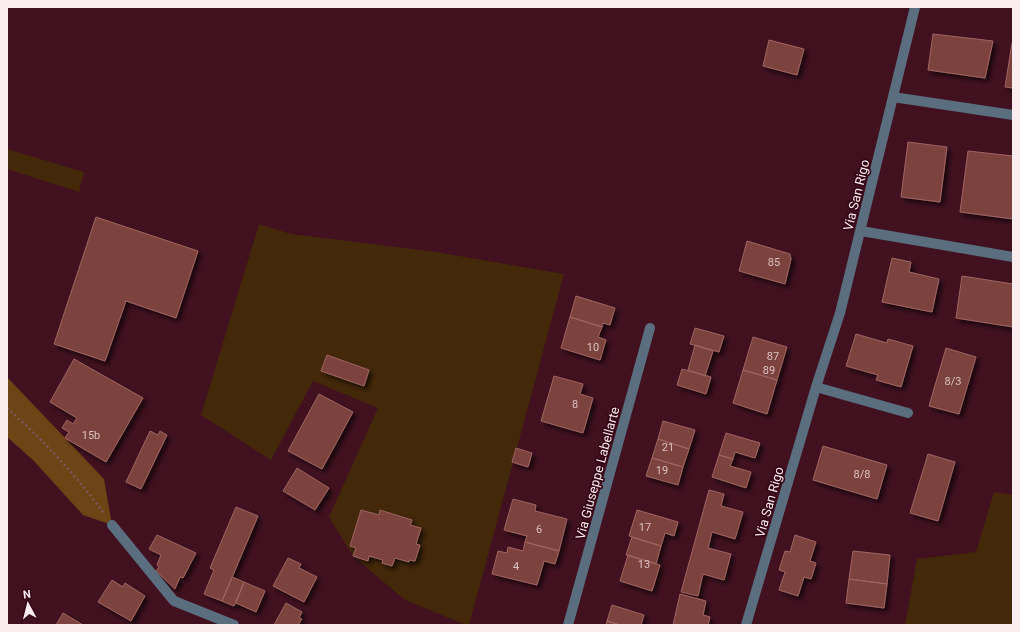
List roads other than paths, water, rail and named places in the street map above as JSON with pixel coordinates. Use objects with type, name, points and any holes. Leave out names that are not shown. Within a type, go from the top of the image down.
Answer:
[{"type":"street","name":"Via San Rigo","points":[[746,625],[816,387],[840,313],[915,7]]},
{"type":"street","points":[[893,97],[1013,116]]},
{"type":"street","points":[[861,231],[1013,257]]},
{"type":"street","name":"Via Giuseppe Labellarte","points":[[568,625],[650,328]]},
{"type":"street","points":[[816,387],[908,413]]},
{"type":"street","points":[[112,525],[174,601],[234,625]]}]
